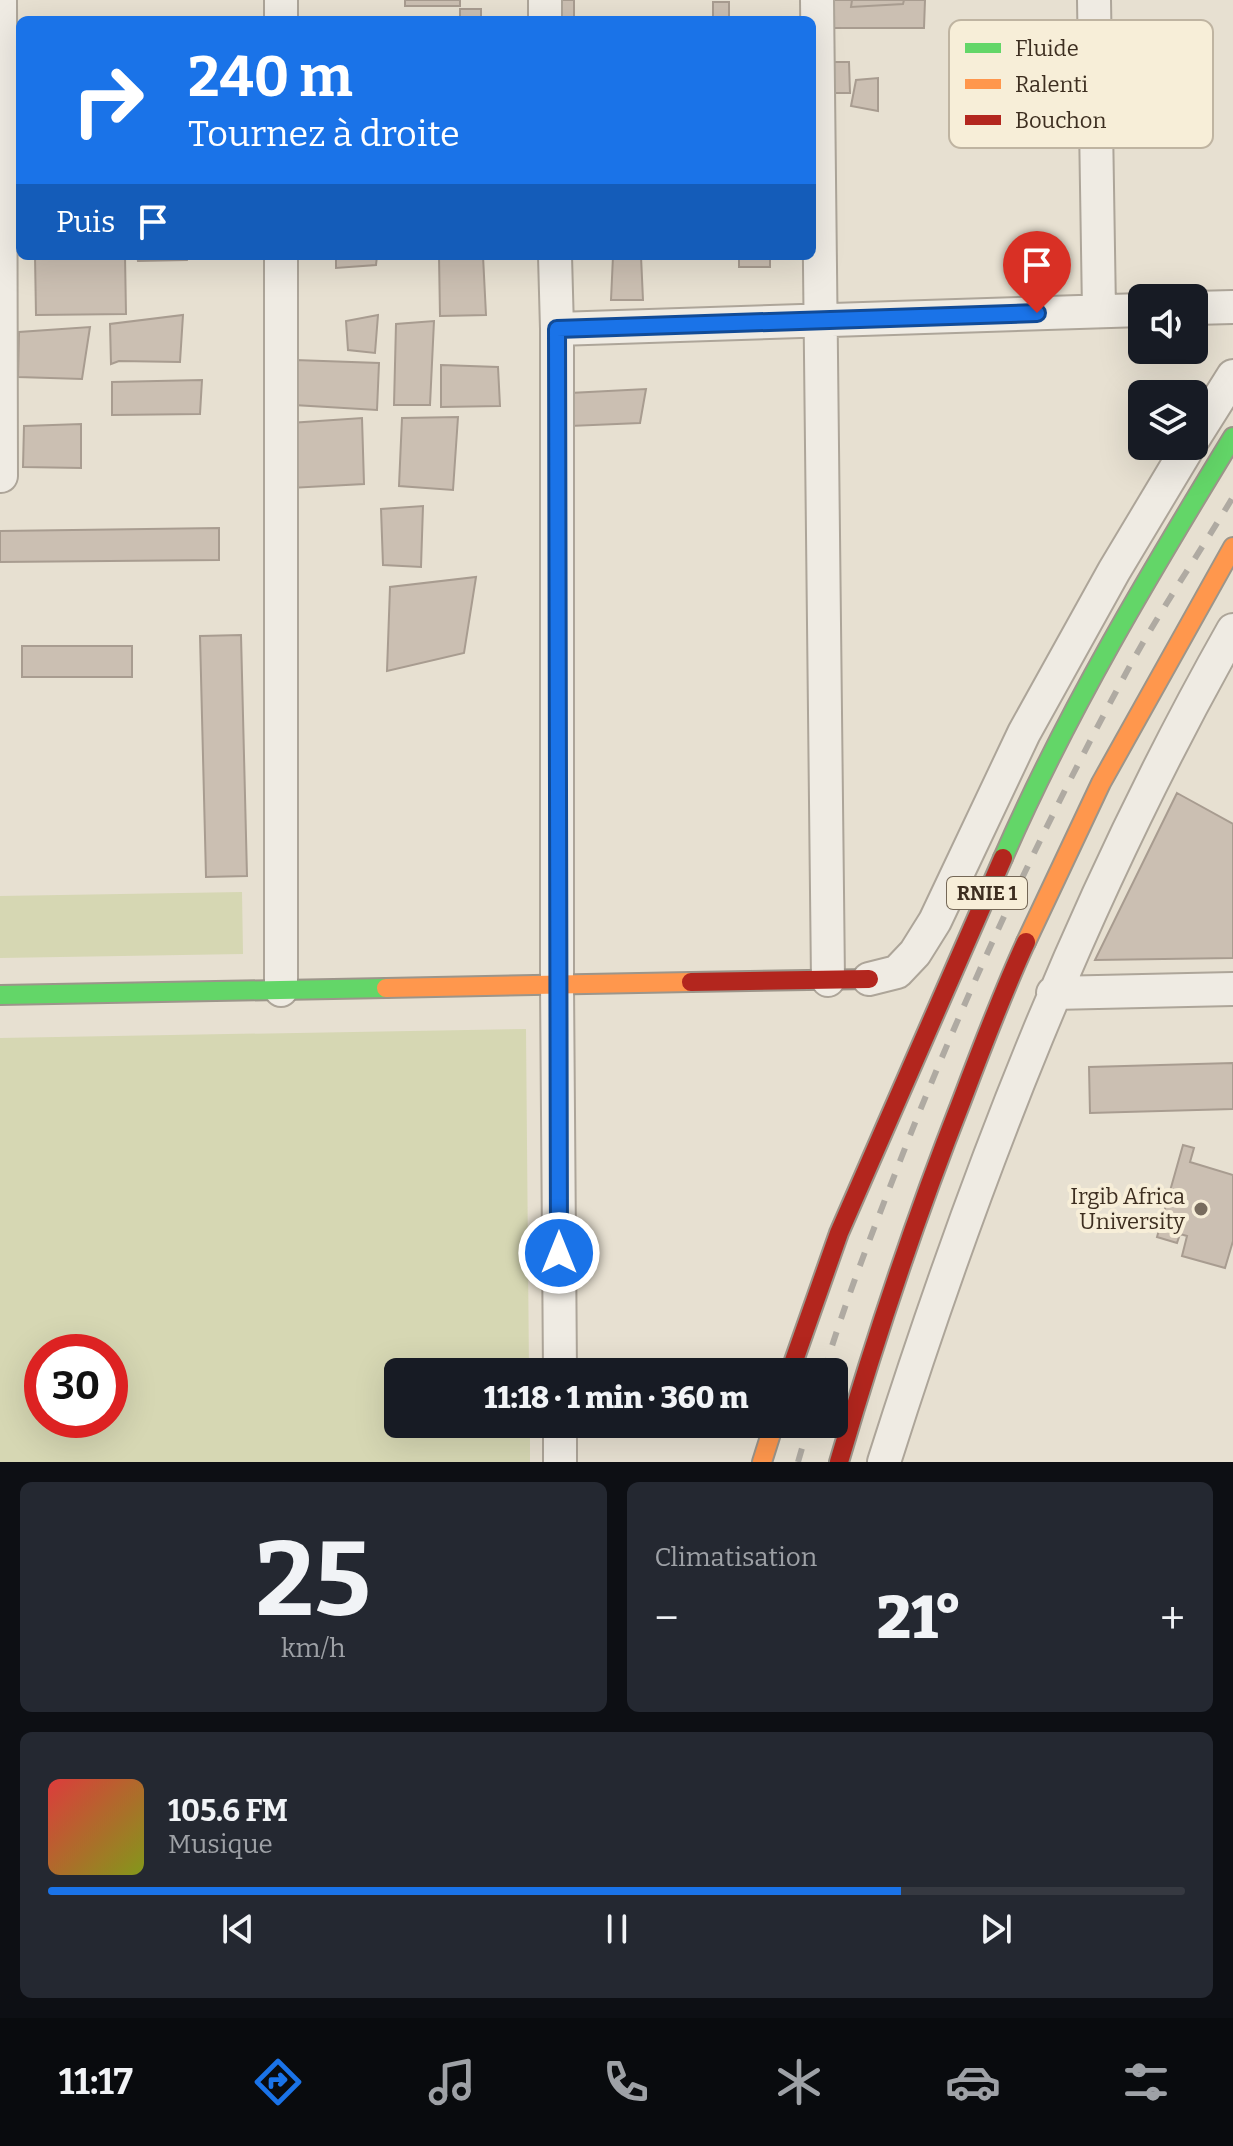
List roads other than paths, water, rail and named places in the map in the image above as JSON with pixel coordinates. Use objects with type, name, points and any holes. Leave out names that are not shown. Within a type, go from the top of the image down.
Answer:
[{"type":"main road","name":"RNIE 1","points":[[795,1358],[839,1233],[1008,847],[1137,595],[1233,437]]},
{"type":"main road","name":"RNIE 1","points":[[839,1462],[874,1341],[925,1194],[1008,981],[1101,783],[1233,547]]},
{"type":"main road","points":[[0,995],[869,979]]},
{"type":"main road","points":[[762,1462],[770,1438]]},
{"type":"street","points":[[0,0],[1,476]]},
{"type":"street","points":[[817,0],[828,980]]},
{"type":"street","points":[[1094,0],[1094,20]]},
{"type":"street","points":[[1096,148],[1099,311]]},
{"type":"street","points":[[281,260],[281,990]]},
{"type":"street","points":[[555,260],[560,1358]]},
{"type":"street","points":[[1208,308],[1233,307]]},
{"type":"street","points":[[557,329],[1128,310]]},
{"type":"street","points":[[1208,416],[1233,376]]},
{"type":"street","points":[[869,979],[897,972],[915,953],[935,921],[1024,733],[1106,584],[1181,460]]},
{"type":"street","points":[[884,1462],[914,1365],[980,1180],[1053,993],[1147,788],[1233,630]]},
{"type":"street","points":[[1053,993],[1233,989]]},
{"type":"street","points":[[560,1438],[560,1462]]},
{"type":"railway","points":[[829,1358],[900,1161],[952,1033],[1008,908],[1132,662],[1233,497]]},
{"type":"railway","points":[[798,1462],[805,1438]]},
{"type":"place","name":"Irgib Africa University","points":[[1201,1209]]}]
